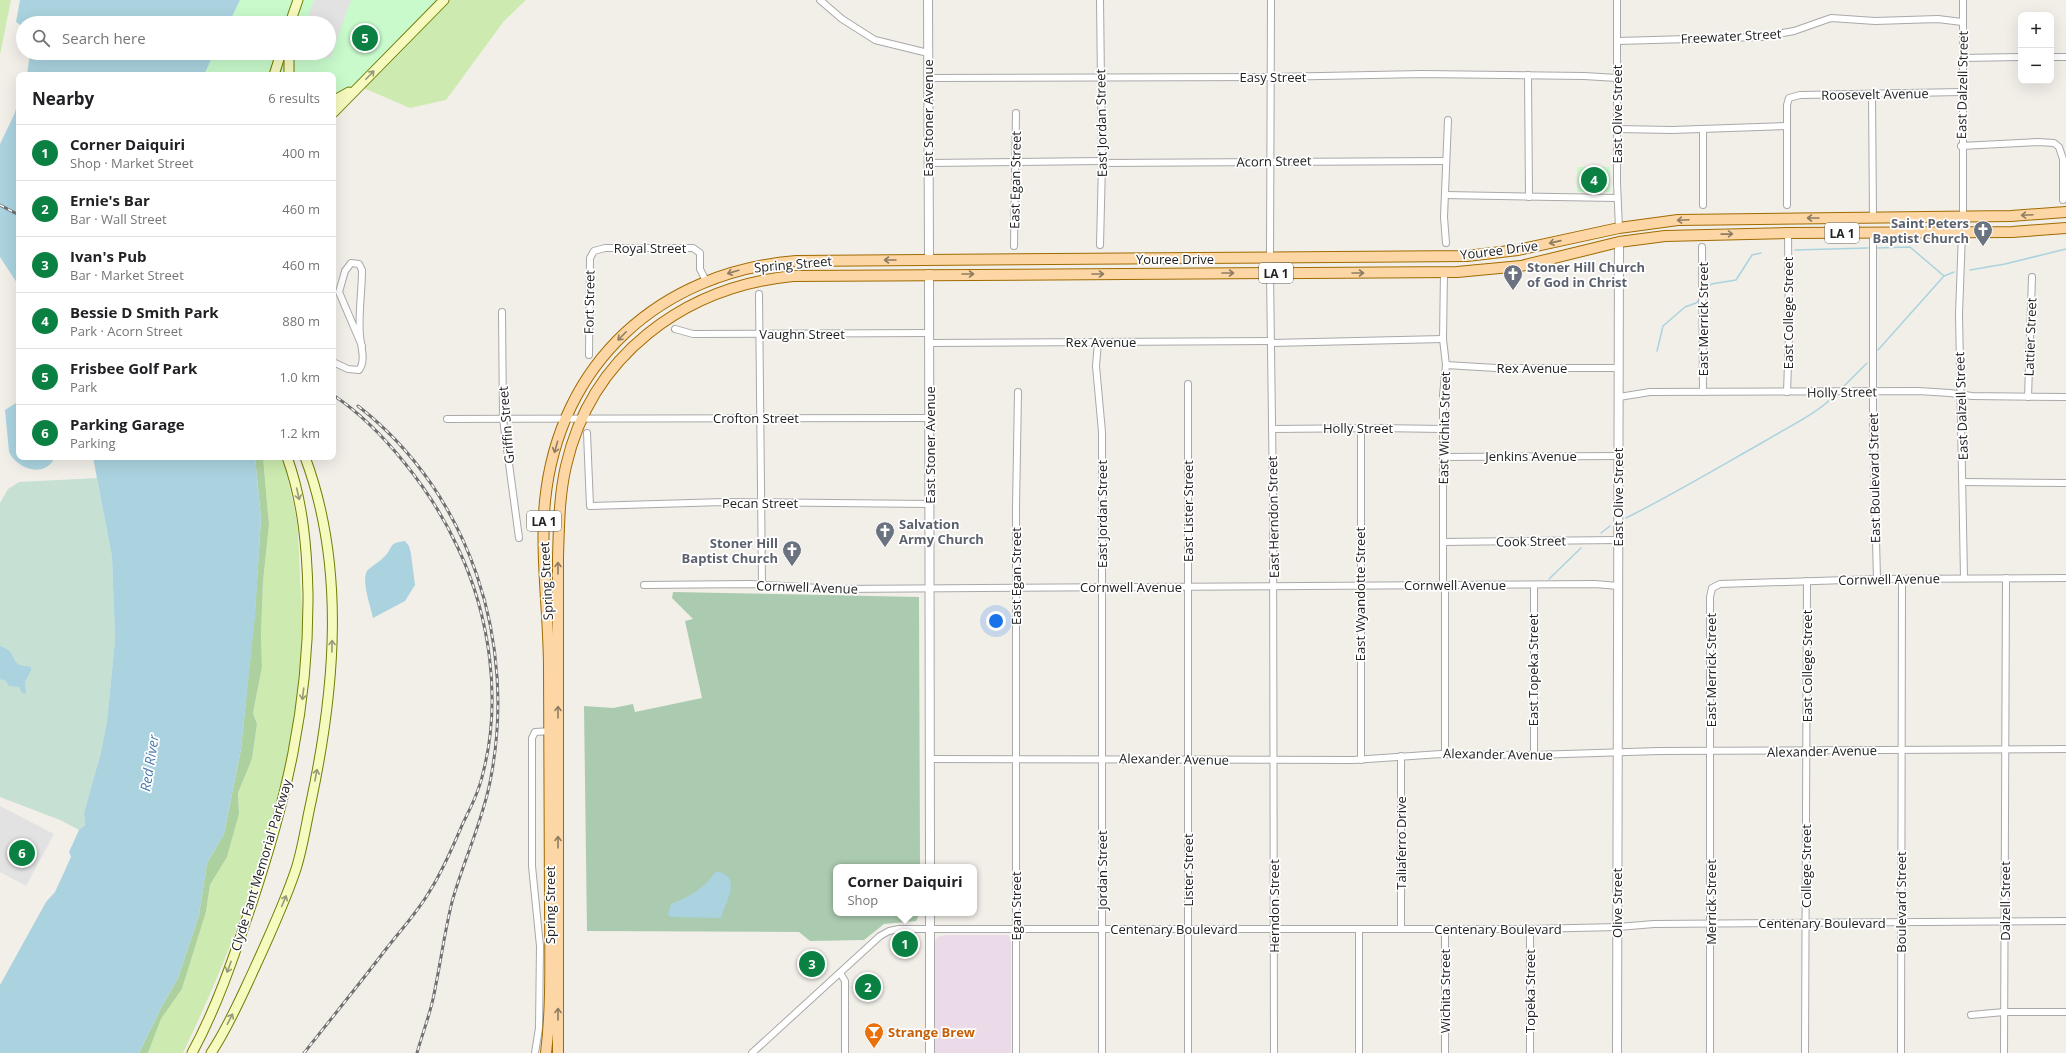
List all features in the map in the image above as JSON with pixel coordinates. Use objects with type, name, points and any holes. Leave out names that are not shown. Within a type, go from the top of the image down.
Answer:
[{"type":"main road","points":[[292,16],[298,0]]},
{"type":"main road","points":[[295,16],[298,0]]},
{"type":"main road","points":[[336,110],[444,0]]},
{"type":"main road","points":[[275,72],[279,60]]},
{"type":"main road","points":[[289,72],[290,60]]},
{"type":"main road","points":[[336,99],[359,86]]},
{"type":"main road","name":"Youree Drive","points":[[929,260],[1482,255],[1518,250],[1619,228],[1678,220],[1963,217],[2011,216],[2066,212]]},
{"type":"main road","points":[[1962,233],[1963,217]]},
{"type":"main road","points":[[1619,228],[1619,242]]},
{"type":"main road","name":"Youree Drive","points":[[930,274],[1477,271],[1521,266],[1619,242],[1690,235],[1788,233],[1962,233],[2012,232],[2066,228]]},
{"type":"main road","points":[[1270,258],[1270,273]]},
{"type":"main road","name":"Spring Street","points":[[558,1053],[554,731],[549,654],[544,514],[552,461],[566,419],[586,380],[618,340],[659,306],[706,281],[733,272],[773,263],[820,260],[929,260]]},
{"type":"main road","points":[[929,260],[930,274]]},
{"type":"main road","name":"Spring Street","points":[[546,1053],[549,1017],[559,516],[566,465],[582,419],[610,373],[636,344],[668,318],[715,293],[754,281],[793,276],[930,274]]},
{"type":"main road","name":"Clyde Fant Memorial Parkway","points":[[192,1053],[228,971],[257,888],[287,784],[300,718],[307,651],[308,577],[301,507],[288,460]]},
{"type":"main road","name":"Clyde Fant Memorial Parkway","points":[[211,1053],[244,991],[287,892],[303,842],[320,758],[331,671],[331,584],[324,523],[306,460]]},
{"type":"street","points":[[820,0],[842,20],[875,40],[928,52]]},
{"type":"street","name":"East Stoner Avenue","points":[[928,0],[929,260]]},
{"type":"street","name":"East Jordan Street","points":[[1100,0],[1102,162],[1100,245]]},
{"type":"street","points":[[1270,258],[1271,0]]},
{"type":"street","name":"East Olive Street","points":[[1617,0],[1617,198],[1619,228]]},
{"type":"street","name":"East Dalzell Street","points":[[1963,0],[1961,146],[1963,217]]},
{"type":"street","name":"Freewater Street","points":[[1617,41],[1761,37],[1794,31],[1831,18],[1875,21],[1938,19],[1962,22]]},
{"type":"street","points":[[1962,58],[2018,57]]},
{"type":"street","points":[[2054,57],[2066,57]]},
{"type":"street","name":"Easy Street","points":[[928,78],[1271,77],[1422,74],[1617,78]]},
{"type":"street","points":[[1528,75],[1529,196]]},
{"type":"street","name":"Roosevelt Avenue","points":[[1787,126],[1787,105],[1789,98],[1800,95],[1962,92]]},
{"type":"street","points":[[1872,94],[1873,218]]},
{"type":"street","name":"East Egan Street","points":[[1014,246],[1016,113]]},
{"type":"street","points":[[1446,243],[1445,194],[1448,120]]},
{"type":"street","points":[[1617,129],[1703,130],[1787,126],[1787,205]]},
{"type":"street","points":[[1702,205],[1703,130]]},
{"type":"street","points":[[1961,146],[2038,142],[2054,143],[2059,147],[2063,159],[2062,200]]},
{"type":"street","name":"Acorn Street","points":[[928,163],[1446,161]]},
{"type":"street","points":[[1445,194],[1617,198]]},
{"type":"street","name":"East College Street","points":[[1787,392],[1790,335],[1788,233]]},
{"type":"street","name":"East Boulevard Street","points":[[1873,233],[1877,579]]},
{"type":"street","name":"East Dalzell Street","points":[[1962,233],[1959,314],[1964,578]]},
{"type":"street","name":"East Olive Street","points":[[1618,753],[1619,242]]},
{"type":"street","name":"East Merrick Street","points":[[1702,247],[1703,392]]},
{"type":"street","name":"Royal Street","points":[[594,251],[605,248],[693,248],[700,253],[700,269],[706,281]]},
{"type":"street","name":"Fort Street","points":[[588,355],[590,258],[594,251]]},
{"type":"street","points":[[336,363],[348,369],[359,370],[362,366],[362,346],[359,316],[362,270],[359,264],[355,262],[351,263],[345,270],[339,292],[362,346]]},
{"type":"street","name":"East Wichita Street","points":[[1444,272],[1443,339],[1446,365],[1443,395],[1445,754]]},
{"type":"street","name":"East Herndon Street","points":[[1270,273],[1274,586],[1274,760]]},
{"type":"street","name":"East Stoner Avenue","points":[[930,274],[930,864]]},
{"type":"street","name":"Lattier Street","points":[[2028,398],[2032,277]]},
{"type":"street","points":[[759,294],[762,585]]},
{"type":"street","name":"Griffin Street","points":[[502,312],[503,419],[519,538]]},
{"type":"street","name":"Vaughn Street","points":[[675,329],[693,334],[930,333]]},
{"type":"street","name":"Rex Avenue","points":[[930,343],[1271,342],[1443,339]]},
{"type":"street","name":"East Jordan Street","points":[[1098,342],[1096,366],[1102,432],[1102,759]]},
{"type":"street","name":"Rex Avenue","points":[[1446,365],[1496,368],[1618,368]]},
{"type":"street","name":"East Lister Street","points":[[1188,384],[1188,759]]},
{"type":"street","name":"Holly Street","points":[[1619,397],[1650,392],[1874,391],[1932,392],[1960,395],[2028,398],[2066,397]]},
{"type":"street","name":"East Egan Street","points":[[1016,759],[1018,392]]},
{"type":"street","name":"Crofton Street","points":[[566,419],[930,418]]},
{"type":"street","points":[[447,419],[566,419]]},
{"type":"street","name":"East Wyandotte Street","points":[[1361,428],[1361,760]]},
{"type":"street","name":"Holly Street","points":[[1272,429],[1444,429]]},
{"type":"street","name":"Pecan Street","points":[[587,433],[590,506],[760,503],[930,504]]},
{"type":"street","name":"Jenkins Avenue","points":[[1443,457],[1618,456]]},
{"type":"street","points":[[1963,482],[2066,483]]},
{"type":"street","name":"Cook Street","points":[[1443,542],[1618,540]]},
{"type":"street","points":[[2006,578],[2006,750]]},
{"type":"street","name":"Cornwell Avenue","points":[[1712,588],[1720,584],[1877,579],[2066,578]]},
{"type":"street","points":[[1902,579],[1902,751]]},
{"type":"street","name":"East College Street","points":[[1807,581],[1807,751]]},
{"type":"street","name":"Cornwell Avenue","points":[[644,585],[762,585],[837,589],[1595,584],[1618,586]]},
{"type":"street","name":"East Topeka Street","points":[[1534,585],[1534,756]]},
{"type":"street","name":"East Merrick Street","points":[[1711,752],[1710,597],[1712,588]]},
{"type":"street","points":[[535,1053],[539,1028],[540,946],[532,866],[532,738],[536,732],[554,731]]},
{"type":"street","name":"Alexander Avenue","points":[[930,759],[1361,760],[1445,754],[1534,756],[1618,753],[2066,749]]},
{"type":"street","name":"Dalzell Street","points":[[2004,1053],[2006,750]]},
{"type":"street","name":"College Street","points":[[1806,1053],[1807,751]]},
{"type":"street","name":"Boulevard Street","points":[[1901,1053],[1902,751]]},
{"type":"street","name":"Merrick Street","points":[[1710,1053],[1711,752]]},
{"type":"street","name":"Olive Street","points":[[1617,1053],[1618,753]]},
{"type":"street","name":"Taliaferro Drive","points":[[1401,756],[1401,929]]},
{"type":"street","name":"Egan Street","points":[[1016,759],[1016,1053]]},
{"type":"street","name":"Jordan Street","points":[[1102,759],[1102,1053]]},
{"type":"street","name":"Lister Street","points":[[1188,759],[1188,1053]]},
{"type":"street","name":"Herndon Street","points":[[1274,760],[1274,1053]]},
{"type":"street","points":[[930,916],[930,1053]]},
{"type":"street","name":"Centenary Boulevard","points":[[752,1053],[760,1050],[840,973],[884,934],[899,929],[1530,929],[1618,927],[1654,924],[2066,921]]},
{"type":"street","points":[[1359,929],[1359,1053]]},
{"type":"street","name":"Wichita Street","points":[[1445,929],[1445,1053]]},
{"type":"street","name":"Topeka Street","points":[[1530,929],[1530,1053]]},
{"type":"street","points":[[840,973],[845,981],[845,1053]]},
{"type":"street","points":[[1971,1015],[2004,1012],[2066,1012]]},
{"type":"shaded area","points":[[314,0],[351,0],[336,42],[336,16],[308,16]]},
{"type":"shaded area","points":[[0,806],[54,834],[26,886],[0,872]]},
{"type":"shaded area","points":[[945,935],[1008,935],[1011,938],[1011,1053],[935,1053],[935,943],[937,937]]},
{"type":"green space","points":[[0,0],[11,0],[0,55]]},
{"type":"green space","points":[[240,0],[439,0],[336,103],[336,72],[205,72],[211,60],[336,60],[336,16],[232,16]]},
{"type":"green space","points":[[448,0],[526,0],[504,21],[446,100],[410,108],[359,86]]},
{"type":"green space","points":[[1577,167],[1610,167],[1610,192],[1577,192]]},
{"type":"green space","points":[[255,460],[263,460],[269,525],[263,582],[261,634],[262,667],[253,713],[257,724],[252,759],[238,793],[239,814],[227,857],[210,885],[206,912],[182,989],[161,1019],[148,1053],[139,1053],[162,1006],[178,978],[199,915],[207,863],[224,834],[241,749],[255,611],[261,518]]},
{"type":"green space","points":[[263,460],[282,460],[285,466],[298,529],[302,623],[298,684],[291,739],[279,793],[265,847],[228,952],[183,1053],[148,1053],[161,1019],[182,989],[206,912],[210,885],[227,857],[239,814],[238,793],[252,759],[257,724],[253,713],[262,667],[261,634],[263,582],[269,525]]},
{"type":"green space","points":[[97,478],[112,557],[115,640],[107,721],[101,752],[84,813],[85,825],[79,830],[60,820],[0,797],[0,503],[8,489],[19,482]]},
{"type":"green space","points":[[673,592],[919,597],[920,864],[833,864],[833,916],[918,916],[916,921],[884,924],[864,940],[810,941],[799,932],[587,931],[584,706],[613,708],[633,704],[635,712],[702,698],[685,621],[693,619],[672,598]]},
{"type":"water","points":[[20,0],[240,0],[232,16],[17,16]]},
{"type":"water","points":[[29,60],[211,60],[205,72],[27,72]]},
{"type":"water","points":[[16,109],[16,281],[0,257],[0,144]]},
{"type":"water","points":[[16,403],[16,460],[53,460],[45,468],[38,470],[24,467],[13,458],[9,452],[5,410]]},
{"type":"water","name":"Red River","points":[[94,460],[255,460],[261,518],[255,616],[241,749],[224,834],[207,863],[199,915],[178,978],[162,1006],[139,1053],[0,1053],[0,985],[46,902],[55,892],[71,857],[69,852],[79,830],[85,825],[84,813],[101,752],[107,721],[115,640],[112,557]]},
{"type":"water","points":[[405,541],[409,546],[411,554],[415,585],[405,601],[373,618],[367,594],[365,575],[371,567],[387,554],[393,545]]},
{"type":"water","points":[[0,646],[10,652],[19,665],[31,667],[25,682],[26,694],[22,693],[19,687],[9,686],[6,681],[0,679]]},
{"type":"water","points":[[715,872],[724,874],[731,882],[730,894],[721,918],[671,917],[668,915],[671,904],[696,892],[711,878]]},
{"type":"waterway","points":[[1877,248],[1910,247],[1944,276]]},
{"type":"waterway","points":[[1795,250],[1868,248]]},
{"type":"waterway","points":[[1970,270],[2005,264],[2066,249]]},
{"type":"waterway","points":[[1707,289],[1711,284],[1736,280],[1752,255],[1761,253]]},
{"type":"waterway","points":[[1878,350],[1944,276],[1954,272]]},
{"type":"waterway","points":[[1657,351],[1663,326],[1685,307],[1696,303],[1699,300]]},
{"type":"waterway","points":[[1842,388],[1867,363]]},
{"type":"waterway","points":[[1626,518],[1679,490],[1801,420],[1827,403],[1834,396]]},
{"type":"waterway","points":[[1601,533],[1610,526]]},
{"type":"waterway","points":[[1549,579],[1581,548]]},
{"type":"railway","points":[[0,205],[16,213]]},
{"type":"railway","points":[[304,1053],[414,914],[436,881],[472,805],[479,786],[489,745],[492,717],[490,659],[485,630],[469,574],[448,527],[421,484],[388,443],[352,409],[336,397]]},
{"type":"railway","points":[[358,406],[397,442],[430,482],[457,527],[477,575],[490,626],[497,677],[497,730],[487,797],[452,902],[430,1012],[417,1053]]},
{"type":"place","name":"Frisbee Golf Park","points":[[365,38]]},
{"type":"place","name":"Bessie D Smith Park","points":[[1594,180]]},
{"type":"place","name":"Saint Peters Baptist Church","points":[[1983,247]]},
{"type":"place","name":"Stoner Hill Church of God in Christ","points":[[1513,291]]},
{"type":"place","name":"Salvation Army Church","points":[[885,548]]},
{"type":"place","name":"Stoner Hill Baptist Church","points":[[792,567]]},
{"type":"place","name":"Parking Garage","points":[[22,853]]},
{"type":"place","name":"Corner Daiquiri","points":[[905,944]]},
{"type":"place","name":"Ivan's Pub","points":[[812,964]]},
{"type":"place","name":"Ernie's Bar","points":[[868,987]]},
{"type":"place","name":"Strange Brew","points":[[874,1049]]}]
